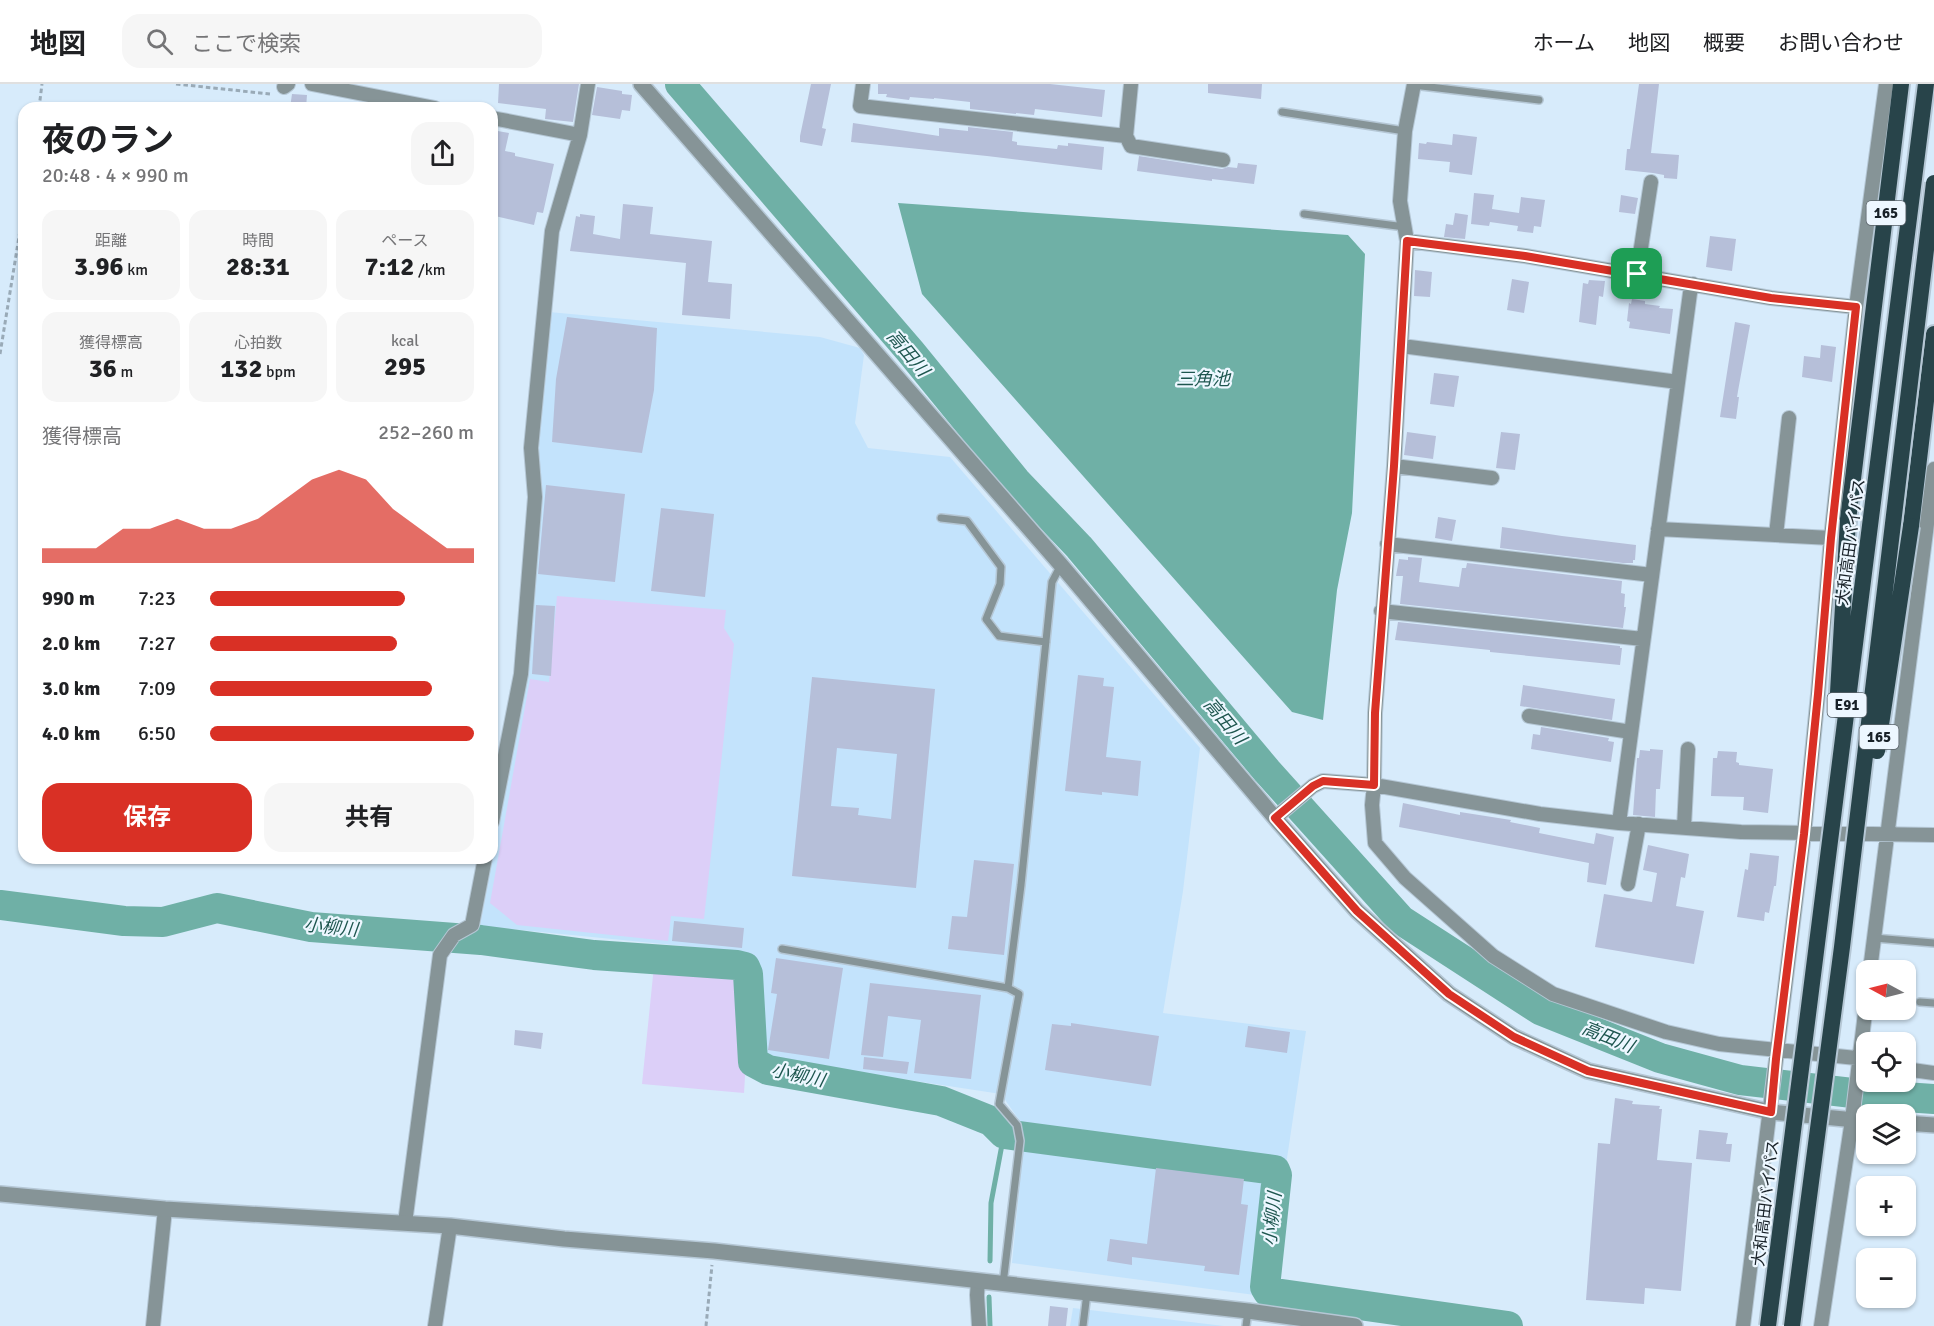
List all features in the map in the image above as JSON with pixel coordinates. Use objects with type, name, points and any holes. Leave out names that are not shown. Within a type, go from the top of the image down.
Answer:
[{"type":"highway","name":"165","points":[[1828,848],[1848,520],[1901,84]]},
{"type":"highway","name":"大和高田バイパス","points":[[1768,1326],[1926,84]]},
{"type":"highway","name":"E91","points":[[1792,1326],[1842,947],[1934,183]]},
{"type":"highway","name":"165","points":[[1842,947],[1862,852],[1911,526],[1934,334]]},
{"type":"street","points":[[312,84],[375,102]]},
{"type":"street","points":[[498,791],[521,674],[534,497],[531,448],[552,231],[580,135],[588,84]]},
{"type":"street","points":[[641,84],[1279,814],[1357,911],[1449,994],[1514,1037],[1588,1071],[1771,1107],[1856,1117]]},
{"type":"street","points":[[863,84],[860,106],[1126,136]]},
{"type":"street","points":[[1131,84],[1126,136],[1131,146],[1223,160]]},
{"type":"street","points":[[1743,1326],[1804,834],[1831,538],[1856,307],[1886,84]]},
{"type":"street","points":[[1414,85],[1404,130],[1400,201],[1406,234],[1402,346],[1375,713],[1372,805],[1375,843],[1405,878],[1493,956],[1553,994],[1654,1028],[1719,1044],[1776,1055],[1856,1061]]},
{"type":"street","points":[[498,119],[580,135]]},
{"type":"street","points":[[1637,274],[1651,182]]},
{"type":"street","points":[[1406,234],[1771,298],[1856,307]]},
{"type":"street","points":[[1619,823],[1693,284]]},
{"type":"street","points":[[1402,346],[1678,382]]},
{"type":"street","points":[[1776,535],[1789,418]]},
{"type":"street","points":[[1394,466],[1492,478]]},
{"type":"street","points":[[1871,960],[1934,469]]},
{"type":"street","points":[[1658,529],[1831,538]]},
{"type":"street","points":[[1387,544],[1652,576]]},
{"type":"street","points":[[1381,611],[1643,639]]},
{"type":"street","points":[[1529,716],[1631,732]]},
{"type":"street","points":[[1684,827],[1688,748]]},
{"type":"street","points":[[1279,814],[1313,786],[1323,781],[1374,785],[1540,814],[1619,823],[1804,834],[1934,835]]},
{"type":"street","points":[[1628,884],[1639,824]]},
{"type":"street","points":[[405,1223],[440,955],[451,939],[472,925],[484,864]]},
{"type":"street","points":[[1916,1071],[1934,1073]]},
{"type":"street","points":[[1821,1326],[1856,1123]]},
{"type":"street","points":[[1916,1124],[1934,1125]]},
{"type":"street","points":[[0,1194],[165,1209],[450,1226],[564,1239],[714,1251],[1087,1293],[1247,1318],[1354,1326]]},
{"type":"street","points":[[153,1326],[165,1209]]},
{"type":"street","points":[[435,1326],[450,1226]]},
{"type":"street","points":[[978,1281],[979,1326]]},
{"type":"lane","points":[[1414,85],[1539,100]]},
{"type":"lane","points":[[1282,112],[1404,130]]},
{"type":"lane","points":[[1304,214],[1406,234]]},
{"type":"lane","points":[[941,518],[967,521],[1001,567],[1000,584],[986,619],[999,636],[1046,642]]},
{"type":"lane","points":[[1008,988],[1021,885],[1052,582],[1061,565]]},
{"type":"lane","points":[[1874,938],[1934,943]]},
{"type":"lane","points":[[782,949],[1008,988],[1019,994],[999,1104],[1017,1125],[1020,1141],[1003,1284]]},
{"type":"lane","points":[[1920,1002],[1934,1003]]},
{"type":"lane","points":[[1083,1326],[1087,1293]]},
{"type":"path","points":[[40,102],[42,84]]},
{"type":"path","points":[[176,84],[272,94],[286,86]]},
{"type":"path","points":[[0,354],[18,243]]},
{"type":"path","points":[[706,1326],[714,1251]]},
{"type":"shaded area","points":[[549,312],[820,337],[860,348],[864,355],[855,423],[868,448],[950,457],[1200,748],[1183,891],[1163,1013],[1306,1031],[1286,1165],[1024,1127],[1001,1094],[757,1057],[761,977],[756,961],[744,952],[480,926],[492,864],[498,864],[498,829],[527,673],[537,439]]},
{"type":"shaded area","points":[[557,596],[726,610],[724,628],[734,644],[704,919],[671,916],[668,941],[517,925],[490,903],[530,679],[549,682]]},
{"type":"shaded area","points":[[654,966],[739,971],[744,979],[746,1060],[744,1093],[642,1084]]},
{"type":"shaded area","points":[[1023,1149],[1268,1180],[1255,1295],[1012,1263]]},
{"type":"shaded area","points":[[1073,1308],[1224,1326],[1070,1326]]},
{"type":"water","name":"三角池","points":[[898,203],[1348,235],[1365,254],[1352,513],[1337,590],[1323,720],[1292,712],[922,294]]},
{"type":"building","points":[[499,84],[579,84],[573,122],[545,119],[546,109],[498,103]]},
{"type":"building","points":[[811,84],[831,84],[822,128],[826,129],[822,146],[800,142]]},
{"type":"building","points":[[878,84],[1050,84],[1105,90],[1102,117],[1035,109],[1034,115],[1016,114],[970,109],[970,102],[934,98],[910,97],[909,100],[886,97],[887,94],[878,94]]},
{"type":"building","points":[[1208,84],[1262,84],[1261,99],[1208,93]]},
{"type":"building","points":[[1639,84],[1659,84],[1651,153],[1679,155],[1677,179],[1664,178],[1664,175],[1653,173],[1625,170]]},
{"type":"building","points":[[597,87],[632,95],[630,111],[622,110],[620,119],[592,115]]},
{"type":"building","points":[[292,94],[307,95],[306,102],[291,102]]},
{"type":"building","points":[[853,123],[939,136],[939,128],[968,131],[968,127],[1013,132],[1012,141],[1017,142],[1017,145],[1057,149],[1058,145],[1068,146],[1068,143],[1104,147],[1102,170],[851,142]]},
{"type":"building","points":[[498,131],[509,133],[505,151],[515,153],[515,156],[554,164],[543,213],[537,212],[534,225],[498,217]]},
{"type":"building","points":[[1453,134],[1477,137],[1472,175],[1449,172],[1450,162],[1418,159],[1419,143],[1452,145]]},
{"type":"building","points":[[1139,156],[1222,169],[1237,168],[1238,163],[1257,165],[1254,184],[1137,171]]},
{"type":"building","points":[[1474,193],[1494,195],[1492,209],[1519,213],[1521,197],[1545,200],[1541,227],[1534,226],[1533,233],[1517,231],[1518,226],[1490,222],[1489,226],[1471,224]]},
{"type":"building","points":[[1621,195],[1638,198],[1635,214],[1619,212]]},
{"type":"building","points":[[623,204],[653,207],[650,234],[712,241],[708,282],[732,284],[730,319],[682,315],[686,263],[570,251],[576,216],[580,217],[580,214],[595,216],[593,234],[620,239]]},
{"type":"building","points":[[1455,213],[1468,215],[1465,239],[1444,237],[1446,224],[1453,225]]},
{"type":"building","points":[[1710,236],[1736,239],[1732,271],[1706,267]]},
{"type":"building","points":[[1415,270],[1432,272],[1430,297],[1414,296]]},
{"type":"building","points":[[1512,279],[1529,282],[1524,313],[1507,310]]},
{"type":"building","points":[[1589,280],[1605,281],[1603,297],[1599,296],[1596,325],[1579,322],[1583,283],[1588,284]]},
{"type":"building","points":[[1632,299],[1660,306],[1659,308],[1673,309],[1670,334],[1629,328],[1630,322],[1627,321],[1629,303],[1631,304]]},
{"type":"building","points":[[567,317],[657,328],[654,390],[642,453],[552,442],[556,379]]},
{"type":"building","points":[[1735,322],[1750,325],[1737,397],[1739,397],[1736,419],[1720,417]]},
{"type":"building","points":[[1821,345],[1836,347],[1832,382],[1802,377],[1804,356],[1820,358]]},
{"type":"building","points":[[1434,373],[1459,376],[1454,407],[1430,404]]},
{"type":"building","points":[[1407,432],[1436,436],[1433,459],[1404,455]]},
{"type":"building","points":[[1501,432],[1520,434],[1515,470],[1496,468]]},
{"type":"building","points":[[546,485],[625,494],[615,582],[538,574]]},
{"type":"building","points":[[661,508],[714,514],[705,597],[651,591]]},
{"type":"building","points":[[1438,517],[1456,520],[1452,541],[1435,538]]},
{"type":"building","points":[[1502,527],[1636,545],[1635,560],[1633,563],[1623,563],[1500,548]]},
{"type":"building","points":[[1408,557],[1422,558],[1419,582],[1459,587],[1462,568],[1466,568],[1467,563],[1622,581],[1621,593],[1625,594],[1624,607],[1626,607],[1623,628],[1400,604],[1403,576],[1396,576],[1399,559],[1408,560]]},
{"type":"building","points":[[536,605],[555,606],[551,676],[532,674]]},
{"type":"building","points":[[1398,622],[1620,646],[1622,648],[1620,665],[1395,640]]},
{"type":"building","points":[[1078,675],[1104,678],[1103,686],[1114,687],[1106,757],[1141,761],[1138,796],[1065,791]]},
{"type":"building","points":[[812,677],[935,689],[916,888],[792,876]],"holes":[[[837,748],[897,754],[891,819],[858,815],[859,808],[831,806]]]},
{"type":"building","points":[[1523,685],[1615,699],[1612,720],[1520,706]]},
{"type":"building","points":[[1541,727],[1609,738],[1608,741],[1614,742],[1611,762],[1531,749],[1533,734],[1540,735]]},
{"type":"building","points":[[1650,749],[1663,750],[1660,789],[1656,789],[1655,817],[1633,815],[1637,758],[1639,758],[1640,750],[1650,751]]},
{"type":"building","points":[[1718,751],[1737,752],[1736,762],[1739,765],[1773,769],[1768,813],[1743,810],[1744,797],[1711,796],[1713,758],[1717,758]]},
{"type":"building","points":[[1403,803],[1460,815],[1460,812],[1511,820],[1510,822],[1540,828],[1539,833],[1594,844],[1596,833],[1614,837],[1606,885],[1587,882],[1589,863],[1399,827]]},
{"type":"building","points":[[1648,845],[1689,854],[1685,878],[1681,877],[1676,906],[1704,911],[1694,964],[1595,947],[1604,894],[1652,902],[1657,873],[1643,870]]},
{"type":"building","points":[[1750,853],[1779,856],[1776,886],[1774,886],[1769,913],[1765,912],[1764,921],[1737,917]]},
{"type":"building","points":[[974,860],[1014,864],[1004,955],[948,949],[952,916],[967,917]]},
{"type":"building","points":[[674,921],[744,928],[742,948],[672,941]]},
{"type":"building","points":[[776,958],[843,968],[829,1059],[768,1050],[777,994],[771,993]]},
{"type":"building","points":[[870,983],[981,995],[971,1079],[914,1073],[921,1020],[888,1016],[883,1057],[861,1055]]},
{"type":"building","points":[[1071,1023],[1159,1036],[1151,1086],[1045,1070],[1052,1024],[1071,1026]]},
{"type":"building","points":[[1248,1026],[1290,1032],[1287,1053],[1245,1047]]},
{"type":"building","points":[[515,1030],[543,1033],[541,1049],[514,1045]]},
{"type":"building","points":[[864,1057],[909,1062],[907,1074],[863,1069]]},
{"type":"building","points":[[1615,1098],[1633,1101],[1632,1104],[1660,1106],[1659,1109],[1662,1109],[1657,1160],[1692,1163],[1681,1291],[1645,1288],[1644,1304],[1586,1300],[1598,1143],[1610,1144]]},
{"type":"building","points":[[1699,1130],[1728,1133],[1726,1144],[1732,1144],[1730,1162],[1696,1159]]},
{"type":"building","points":[[1156,1168],[1244,1179],[1241,1204],[1248,1205],[1239,1275],[1204,1271],[1205,1266],[1132,1257],[1132,1265],[1107,1261],[1110,1239],[1147,1244]]},
{"type":"building","points":[[1050,1306],[1068,1308],[1066,1326],[1048,1326]]},
{"type":"waterway","name":"高田川","points":[[680,84],[910,351],[1016,481],[1079,547],[1267,771],[1401,920],[1540,1010],[1660,1058],[1740,1080],[1861,1094],[1934,1099]]},
{"type":"waterway","name":"小柳川","points":[[0,905],[124,921],[163,922],[217,908],[311,927],[481,940],[594,955],[745,967],[748,974],[753,1062],[768,1070],[941,1101],[991,1121],[1004,1134],[1275,1170],[1277,1175],[1265,1287],[1268,1292],[1508,1326]]},
{"type":"waterway","points":[[990,1261],[991,1203],[1004,1134]]},
{"type":"waterway","points":[[989,1297],[990,1326]]},
{"type":"route","points":[[1407,241],[1525,256],[1637,274],[1771,298],[1856,307],[1831,538],[1804,834],[1771,1112],[1588,1071],[1514,1037],[1449,994],[1357,911],[1275,818],[1313,786],[1323,781],[1374,785],[1375,713],[1381,611],[1394,466],[1407,241]]}]
